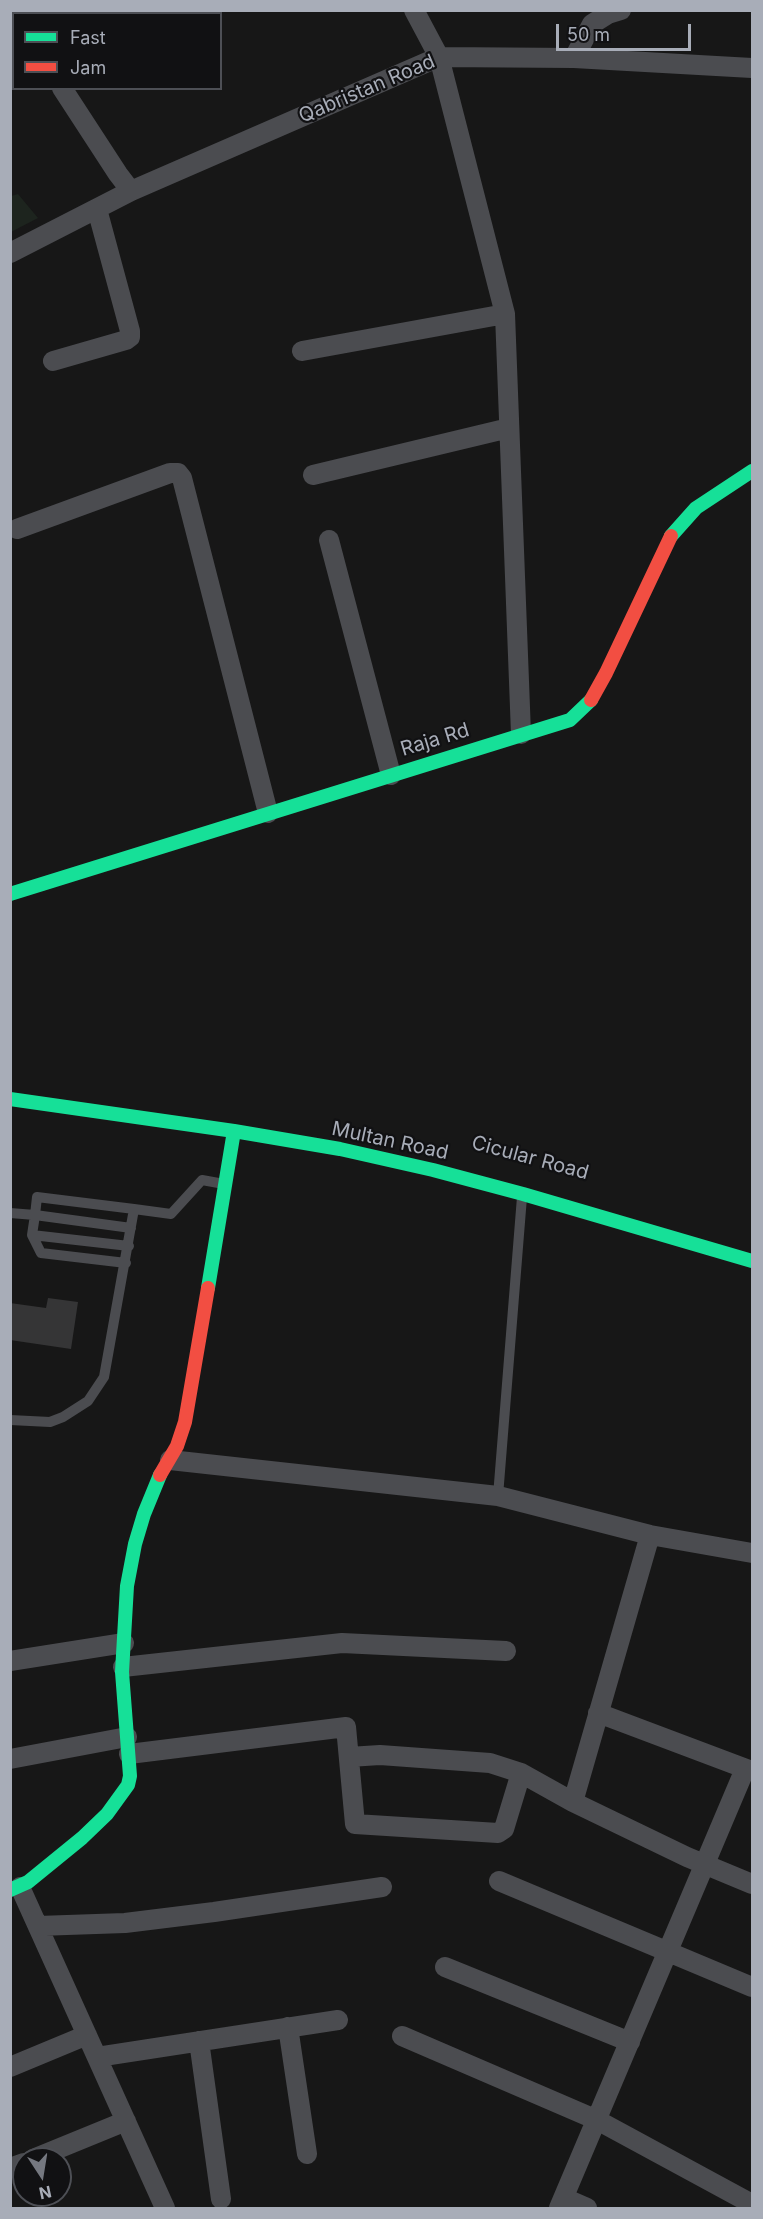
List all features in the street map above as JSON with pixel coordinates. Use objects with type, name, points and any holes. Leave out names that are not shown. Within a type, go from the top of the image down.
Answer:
[{"type":"main road","name":"Raja Rd","points":[[10,894],[570,720],[592,699],[672,533],[696,508],[753,471]]},
{"type":"main road","name":"Multan Road","points":[[10,1100],[234,1131],[340,1149],[524,1189],[753,1261]]},
{"type":"main road","points":[[15,1888],[82,1838],[107,1814],[128,1785],[130,1776],[123,1667],[127,1586],[135,1544],[155,1484],[177,1446],[185,1422],[234,1131]]},
{"type":"street","points":[[414,10],[439,57],[505,314],[521,734]]},
{"type":"street","points":[[574,58],[592,24],[608,14],[621,10]]},
{"type":"street","name":"Qabristan Road","points":[[10,253],[132,191],[439,57],[574,58],[753,68]]},
{"type":"street","points":[[63,90],[118,174],[132,191]]},
{"type":"street","points":[[53,361],[130,337],[97,208]]},
{"type":"street","points":[[302,351],[505,314]]},
{"type":"street","points":[[313,475],[509,428]]},
{"type":"street","points":[[18,529],[170,473],[178,473],[182,478],[268,813]]},
{"type":"street","points":[[329,540],[391,775]]},
{"type":"street","points":[[170,1460],[498,1496],[650,1535],[753,1553]]},
{"type":"street","points":[[573,1802],[650,1535]]},
{"type":"street","points":[[10,1661],[124,1643]]},
{"type":"street","points":[[123,1667],[342,1643],[506,1651]]},
{"type":"street","points":[[587,2208],[561,2203],[705,1864],[749,1770],[598,1713]]},
{"type":"street","points":[[10,1759],[346,1727],[355,1824],[501,1832],[504,1829],[521,1773]]},
{"type":"street","points":[[349,1757],[380,1755],[490,1763],[521,1773],[573,1802],[753,1884]]},
{"type":"street","points":[[499,1881],[753,1987]]},
{"type":"street","points":[[38,1926],[125,1923],[382,1887]]},
{"type":"street","points":[[15,1888],[38,1926],[165,2208]]},
{"type":"street","points":[[445,1967],[630,2042]]},
{"type":"street","points":[[97,2057],[338,2020]]},
{"type":"street","points":[[288,2027],[307,2154]]},
{"type":"street","points":[[10,2067],[87,2035]]},
{"type":"street","points":[[402,2036],[597,2120],[753,2204]]},
{"type":"street","points":[[199,2041],[221,2199]]},
{"type":"street","points":[[62,2147],[126,2121]]},
{"type":"lane","points":[[126,1263],[41,1253],[32,1235],[37,1197],[171,1214],[202,1180],[224,1184]]},
{"type":"lane","points":[[498,1496],[524,1189]]},
{"type":"lane","points":[[10,1420],[50,1422],[76,1410],[96,1391],[104,1377],[134,1209]]},
{"type":"lane","points":[[10,1213],[131,1228]]},
{"type":"lane","points":[[32,1235],[129,1246]]},
{"type":"shaded area","points":[[18,194],[38,218],[11,232],[11,196]]},
{"type":"building","points":[[48,1298],[78,1302],[71,1349],[10,1340],[10,1303],[46,1308]]},
{"type":"traffic: fast","points":[[671,536],[696,508],[752,471]]},
{"type":"traffic: fast","points":[[10,894],[570,720],[591,700]]},
{"type":"traffic: fast","points":[[10,1099],[234,1131],[340,1149],[433,1170],[523,1194],[752,1261]]},
{"type":"traffic: fast","points":[[208,1288],[234,1131]]},
{"type":"traffic: fast","points":[[10,1890],[28,1882],[82,1838],[107,1814],[128,1785],[130,1776],[122,1672],[127,1586],[135,1544],[160,1475]]},
{"type":"traffic: jam","points":[[591,700],[671,536]]},
{"type":"traffic: jam","points":[[160,1475],[177,1446],[185,1422],[208,1288]]}]
